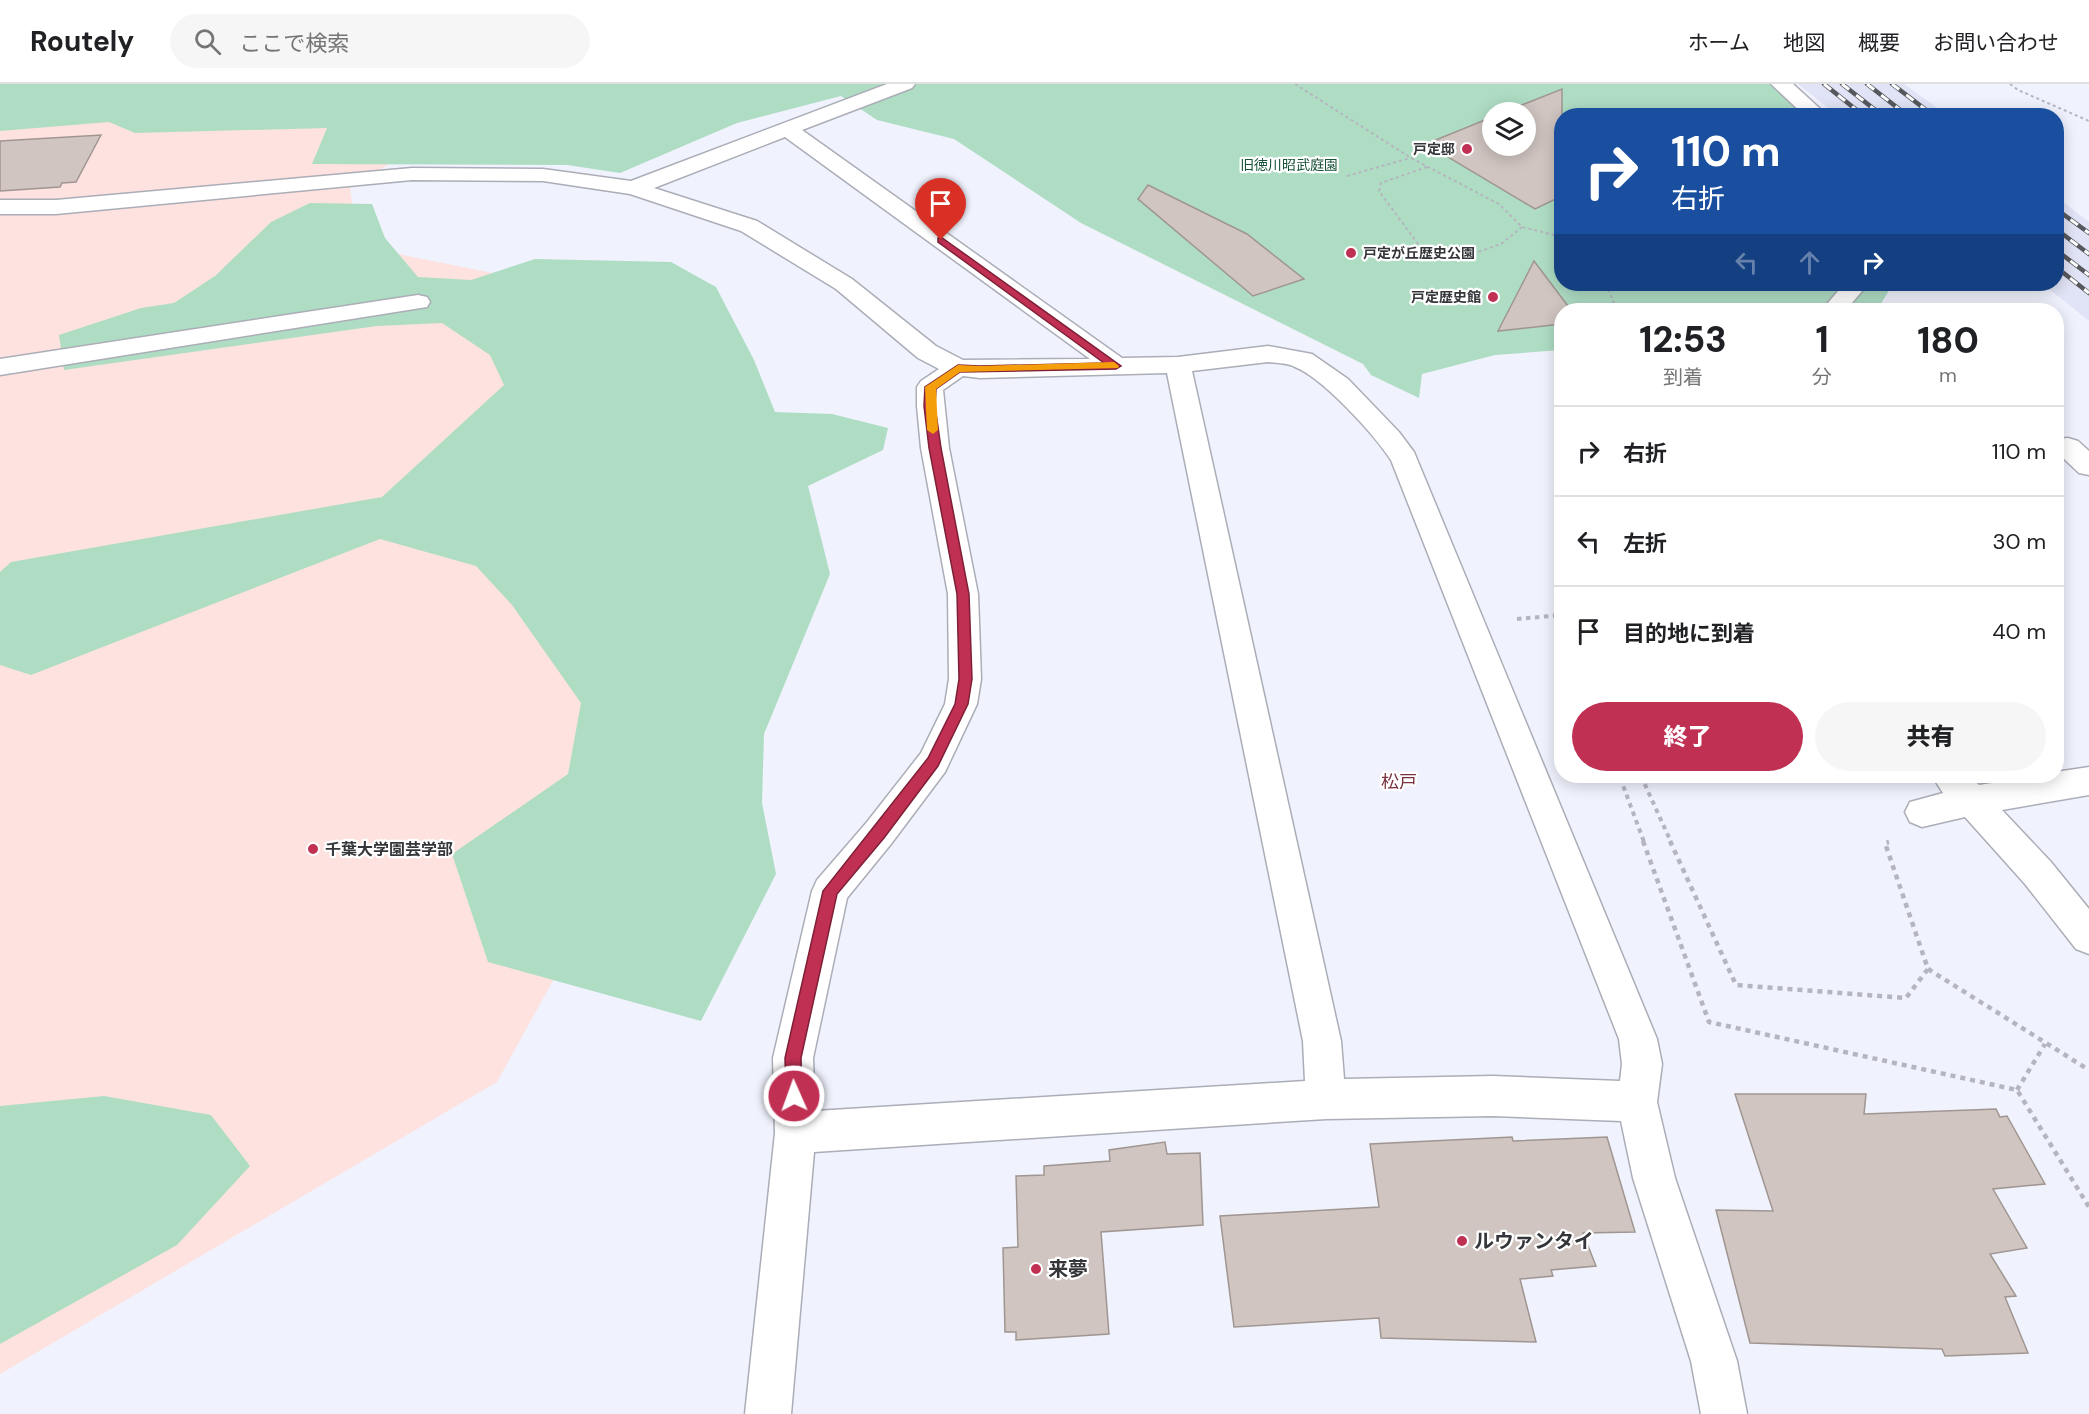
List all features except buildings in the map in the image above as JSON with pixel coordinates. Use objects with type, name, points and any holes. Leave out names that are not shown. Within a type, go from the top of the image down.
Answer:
[{"type":"street","points":[[633,188],[905,84]]},
{"type":"street","points":[[1780,85],[1808,108]]},
{"type":"street","points":[[787,129],[1116,366]]},
{"type":"street","points":[[0,207],[56,207],[412,174],[543,175],[633,188],[748,226],[844,284],[927,352],[958,368],[1178,365],[1268,354],[1303,360],[1339,386],[1390,438],[1404,459],[1638,1039],[1642,1064],[1637,1102],[1654,1178],[1714,1361],[1724,1414]]},
{"type":"street","points":[[1840,303],[1850,291]]},
{"type":"street","points":[[0,367],[418,302]]},
{"type":"street","points":[[1178,365],[1322,1041],[1326,1099]]},
{"type":"street","points":[[768,1414],[795,1133],[793,1058],[830,891],[879,833],[933,762],[961,704],[965,679],[963,594],[935,448],[930,406],[930,387],[958,368]]},
{"type":"street","points":[[2064,447],[2068,447],[2089,466]]},
{"type":"street","points":[[2064,782],[2089,781]]},
{"type":"street","points":[[1922,812],[1959,788],[2052,783]]},
{"type":"street","points":[[1959,788],[2038,873],[2089,937]]},
{"type":"street","points":[[795,1133],[1326,1099],[1493,1096],[1637,1102]]},
{"type":"path","points":[[1295,84],[1411,158],[1507,210],[1522,227],[1554,235]]},
{"type":"path","points":[[2010,84],[2018,90],[2059,108]]},
{"type":"path","points":[[2064,110],[2089,121]]},
{"type":"path","points":[[1347,176],[1411,158]]},
{"type":"path","points":[[1427,167],[1381,183],[1379,191],[1418,244],[1440,255],[1475,253],[1501,244],[1522,227]]},
{"type":"path","points":[[1622,783],[1709,1022],[2017,1090],[2089,1207]]},
{"type":"path","points":[[1644,783],[1736,985],[1906,998],[1928,969]]},
{"type":"path","points":[[1896,840],[1885,843],[1928,969],[2089,1070]]},
{"type":"path","points":[[2017,1090],[2045,1044]]},
{"type":"shaded area","name":"千葉大学園芸学部","points":[[0,84],[455,124],[350,188],[358,246],[522,279],[754,616],[497,1082],[0,1374]]},
{"type":"shaded area","points":[[1798,84],[1904,84],[1937,108],[1828,108]]},
{"type":"shaded area","points":[[2064,202],[2089,222],[2089,321],[2052,291],[2064,291]]},
{"type":"green space","name":"戸定が丘歴史公園","points":[[0,84],[1769,84],[1780,89],[1804,108],[1554,108],[1554,291],[1889,291],[1881,303],[1554,303],[1554,351],[1495,355],[1422,374],[1419,398],[1371,375],[1363,364],[1081,223],[954,139],[877,120],[841,96],[737,123],[620,173],[567,165],[312,164],[327,128],[135,133],[109,122],[0,131]]},
{"type":"green space","points":[[310,203],[372,204],[385,238],[418,277],[471,280],[535,259],[671,262],[716,287],[754,360],[775,412],[832,414],[888,428],[883,450],[808,486],[830,574],[764,734],[762,803],[776,874],[701,1021],[488,962],[452,854],[568,774],[581,703],[512,605],[476,566],[380,539],[31,675],[0,665],[0,572],[11,562],[382,497],[504,385],[490,355],[442,323],[377,326],[64,370],[59,335],[141,308],[174,303],[215,276],[271,222]]},
{"type":"green space","points":[[104,1096],[211,1115],[250,1166],[177,1245],[0,1344],[0,1106]]},
{"type":"railway","points":[[1824,84],[1854,108]]},
{"type":"railway","points":[[1842,84],[1873,108]]},
{"type":"railway","points":[[1867,84],[1898,108]]},
{"type":"railway","points":[[1892,84],[1924,108]]},
{"type":"railway","points":[[2064,215],[2089,233]]},
{"type":"railway","points":[[2064,235],[2089,254]]},
{"type":"railway","points":[[2064,256],[2089,275]]},
{"type":"railway","points":[[2064,273],[2089,293]]},
{"type":"slow traffic","points":[[933,430],[930,387],[958,368],[980,370],[1114,366]]},
{"type":"place","name":"戸定邸","points":[[1467,149]]},
{"type":"place","name":"戸定が丘歴史公園","points":[[1351,253]]},
{"type":"place","name":"戸定歴史館","points":[[1493,297]]},
{"type":"place","name":"千葉大学園芸学部","points":[[313,849]]},
{"type":"place","name":"ルウァンタイ","points":[[1462,1241]]},
{"type":"place","name":"来夢","points":[[1036,1269]]},
{"type":"district","name":"松戸","points":[[1399,782]]},
{"type":"route","points":[[794,1096],[793,1058],[830,891],[879,833],[933,762],[961,704],[965,679],[963,594],[935,448],[930,387],[958,368],[980,370],[1116,366],[941,240]]},
{"type":"park label","name":"旧徳川昭武庭園","points":[[1289,165]]}]
